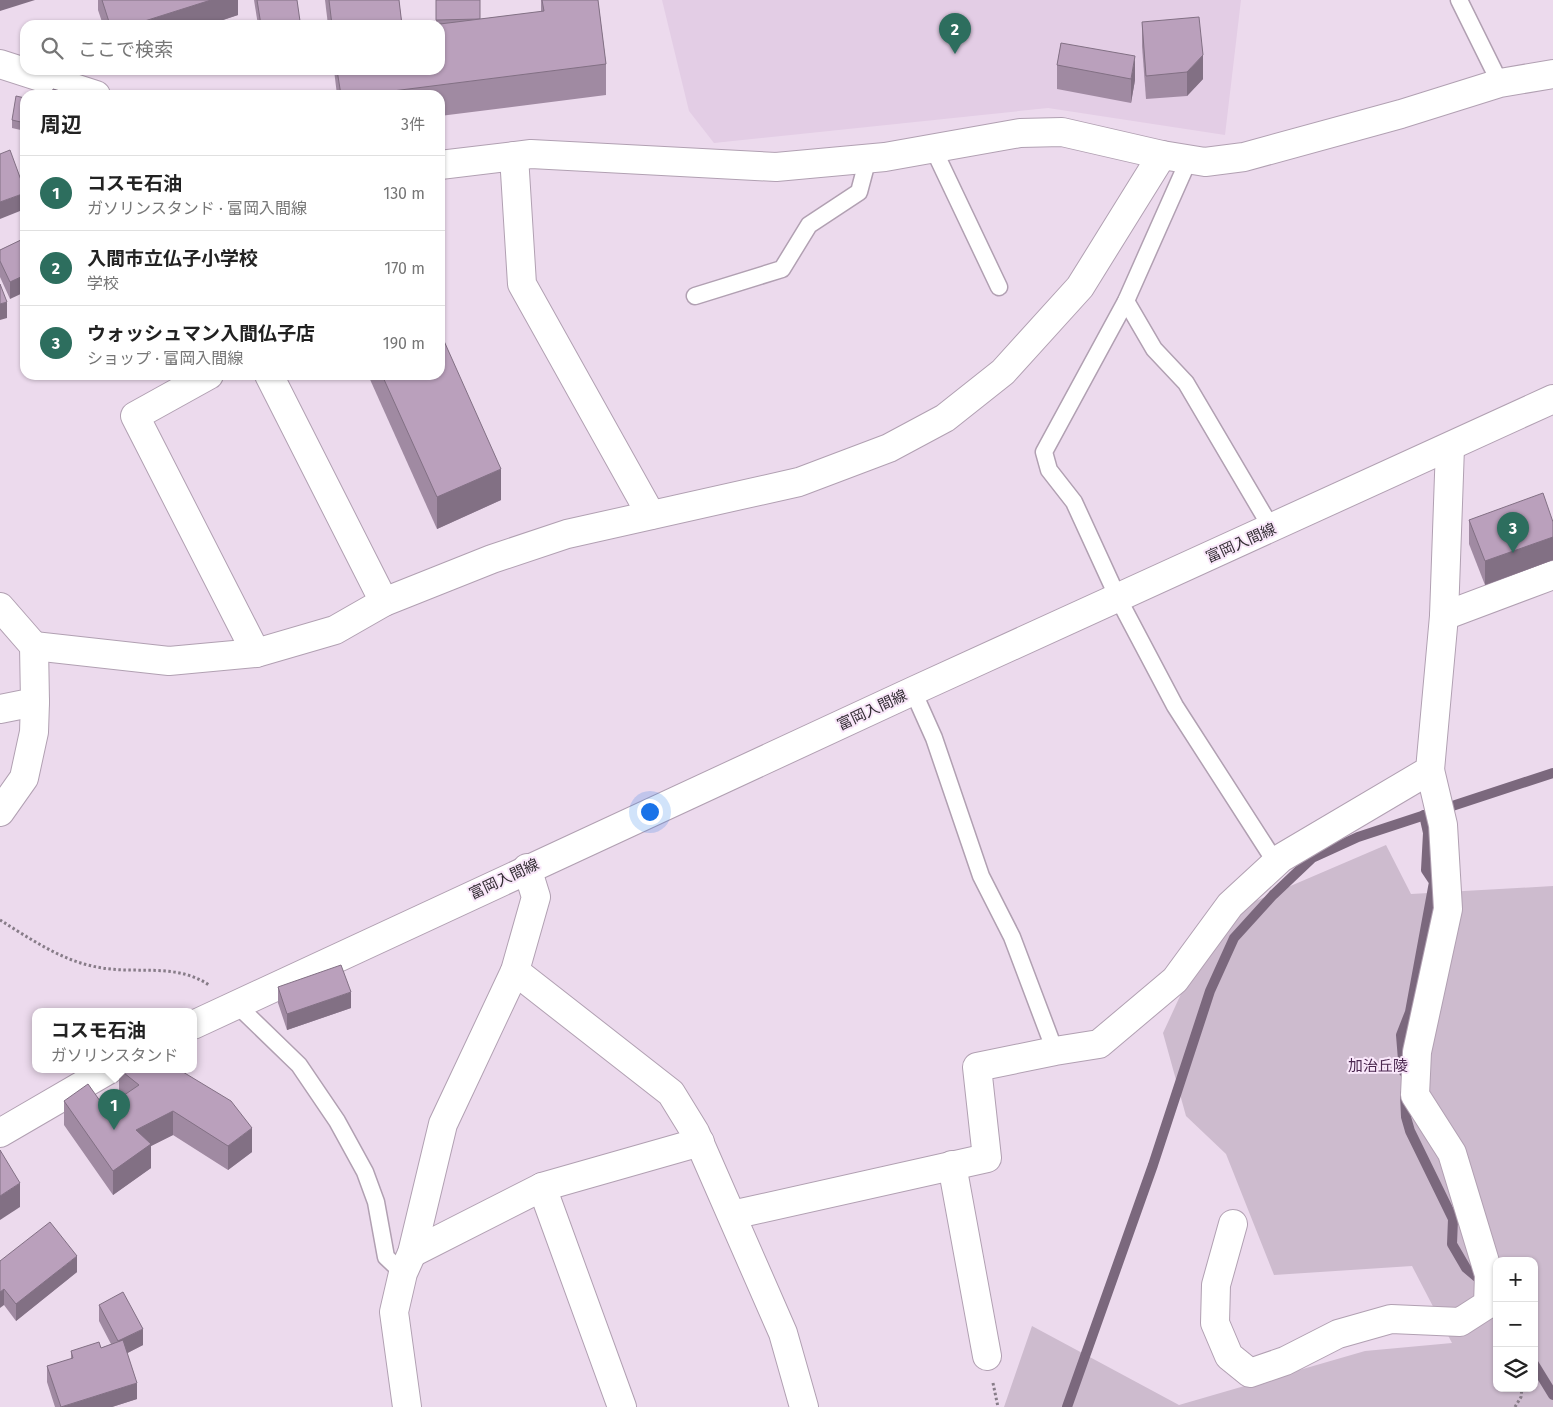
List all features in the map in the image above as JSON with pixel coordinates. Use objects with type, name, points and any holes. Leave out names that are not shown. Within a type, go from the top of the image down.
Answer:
[{"type":"street","points":[[0,64],[20,70]]},
{"type":"street","points":[[445,164],[531,154],[776,167],[868,158],[1020,133],[1062,132],[1162,155],[1205,162],[1244,157],[1401,114],[1500,83],[1553,74]]},
{"type":"street","points":[[34,75],[81,90]]},
{"type":"street","points":[[34,646],[169,661],[256,653],[335,630],[384,602],[492,559],[567,534],[799,482],[889,448],[945,418],[1003,372],[1080,287],[1162,155]]},
{"type":"street","points":[[514,156],[522,284],[651,515]]},
{"type":"street","points":[[200,380],[134,416],[256,653]]},
{"type":"street","points":[[272,380],[384,602]]},
{"type":"street","name":"富岡入間線","points":[[197,1023],[528,868],[1553,399]]},
{"type":"street","points":[[1233,1224],[1216,1285],[1216,1323],[1229,1356],[1250,1373],[1285,1361],[1338,1334],[1391,1319],[1460,1322],[1488,1304],[1489,1275],[1452,1153],[1415,1095],[1417,1052],[1448,909],[1443,825],[1432,781],[1444,616],[1450,447]]},
{"type":"street","points":[[1444,616],[1553,574]]},
{"type":"street","points":[[0,607],[34,646],[35,702],[34,732],[24,778],[0,812]]},
{"type":"street","points":[[0,709],[35,702]]},
{"type":"street","points":[[732,1215],[987,1158],[976,1067],[1099,1044],[1175,980],[1230,905],[1276,863],[1432,781]]},
{"type":"street","points":[[407,1407],[394,1312],[443,1124],[515,971],[536,897],[528,868]]},
{"type":"street","points":[[515,971],[671,1093],[700,1142],[783,1333],[804,1407]]},
{"type":"street","points":[[0,1133],[103,1073]]},
{"type":"street","points":[[407,1263],[542,1187],[700,1142]]},
{"type":"street","points":[[952,1165],[986,1356]]},
{"type":"street","points":[[542,1187],[622,1407]]},
{"type":"lane","points":[[1459,0],[1500,83]]},
{"type":"lane","points":[[933,148],[999,287]]},
{"type":"lane","points":[[695,296],[782,269],[809,225],[859,192],[868,158]]},
{"type":"lane","points":[[1189,159],[1126,301],[1044,452],[1049,470],[1074,502],[1118,598],[1175,706],[1276,863]]},
{"type":"lane","points":[[1126,301],[1154,349],[1186,383],[1272,529]]},
{"type":"lane","points":[[913,691],[934,738],[981,876],[1012,937],[1054,1051]]},
{"type":"lane","points":[[236,1004],[299,1065],[337,1121],[365,1172],[376,1202],[386,1257],[407,1263]]},
{"type":"path","points":[[0,920],[29,938],[83,964],[99,968],[175,971],[202,980],[236,1004]]},
{"type":"path","points":[[1515,1407],[1522,1392]]},
{"type":"shaded area","points":[[662,0],[1241,0],[1225,135],[1048,108],[714,143],[689,111]]},
{"type":"green space","name":"加治丘陵","points":[[1386,845],[1411,894],[1553,886],[1553,1407],[1004,1407],[1032,1326],[1179,1405],[1365,1351],[1452,1343],[1412,1266],[1274,1275],[1226,1154],[1186,1116],[1163,1033],[1216,918]]},
{"type":"building","points":[[102,0],[211,0],[148,20],[108,20]]},
{"type":"building","points":[[257,0],[297,0],[300,20],[260,20]]},
{"type":"building","points":[[329,0],[399,0],[401,20],[331,20]]},
{"type":"building","points":[[436,0],[480,0],[480,19],[436,20]]},
{"type":"building","points":[[542,0],[598,0],[606,64],[401,90],[340,90],[338,75],[445,75],[445,23],[544,11]]},
{"type":"building","points":[[1199,17],[1203,55],[1187,72],[1146,76],[1142,22]]},
{"type":"building","points":[[1061,43],[1135,56],[1131,79],[1057,65]]},
{"type":"building","points":[[16,96],[20,97],[20,122],[12,120]]},
{"type":"building","points":[[10,150],[20,177],[20,195],[0,202],[0,154]]},
{"type":"building","points":[[20,240],[20,277],[10,282],[0,261],[0,250]]},
{"type":"building","points":[[0,284],[7,302],[0,304]]},
{"type":"building","points":[[445,343],[501,469],[437,497],[384,380],[445,380]]},
{"type":"building","points":[[1543,493],[1553,522],[1553,537],[1485,561],[1469,520]]},
{"type":"building","points":[[341,965],[351,992],[287,1014],[278,987]]},
{"type":"building","points":[[124,1073],[185,1073],[231,1101],[252,1128],[228,1146],[173,1111],[136,1130],[151,1144],[113,1171],[64,1101],[88,1084],[105,1108],[139,1085]]},
{"type":"building","points":[[0,1150],[20,1183],[0,1196]]},
{"type":"building","points":[[50,1222],[77,1256],[16,1304],[4,1289],[0,1292],[0,1261]]},
{"type":"building","points":[[123,1292],[143,1329],[118,1341],[99,1305]]},
{"type":"building","points":[[123,1340],[137,1383],[61,1407],[47,1366],[73,1358],[71,1351],[99,1342],[101,1348]]},
{"type":"waterway","points":[[1067,1407],[1153,1165],[1210,991],[1234,938],[1273,895],[1312,858],[1358,837],[1553,773]]},
{"type":"waterway","points":[[1404,1072],[1401,1035],[1410,1012],[1434,882],[1426,870],[1428,833],[1424,815]]},
{"type":"waterway","points":[[1405,1094],[1406,1117],[1410,1131],[1453,1219],[1452,1244],[1466,1268],[1485,1284]]},
{"type":"waterway","points":[[1538,1371],[1553,1395]]},
{"type":"place","name":"入間市立仏子小学校","points":[[955,54]]},
{"type":"place","name":"ウォッシュマン入間仏子店","points":[[1513,553]]},
{"type":"place","name":"コスモ石油","points":[[114,1130]]}]
